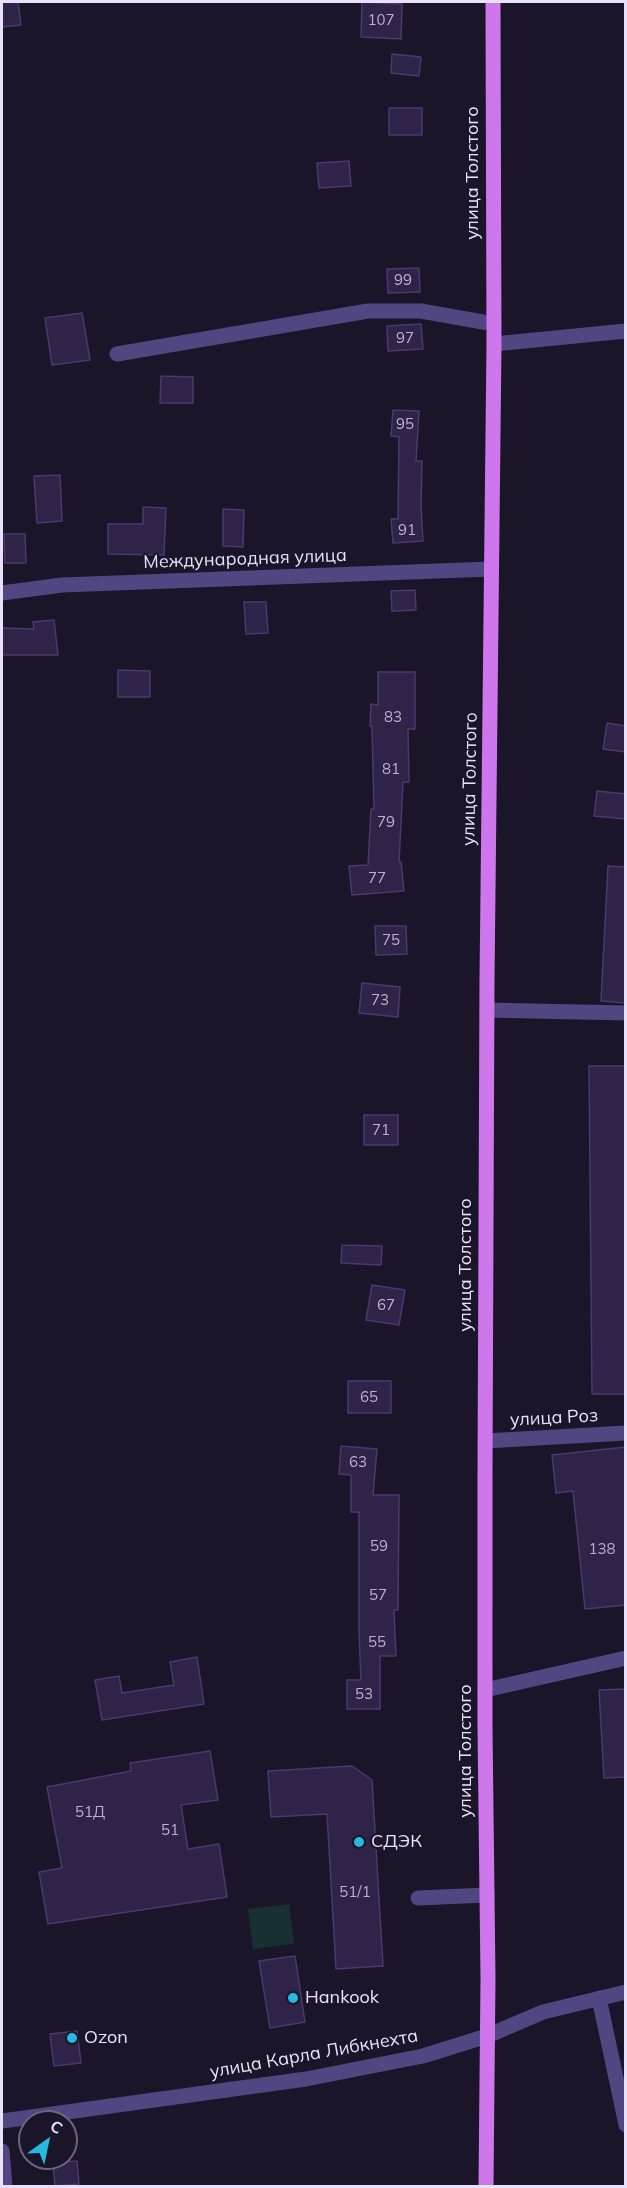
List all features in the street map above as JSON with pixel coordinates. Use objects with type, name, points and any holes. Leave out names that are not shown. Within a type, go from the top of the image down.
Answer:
[{"type":"main road","name":"улица Толстого","points":[[486,2187],[485,1441],[494,344],[493,2]]},
{"type":"street","points":[[117,354],[368,312],[421,311],[494,324]]},
{"type":"street","points":[[494,344],[626,332]]},
{"type":"street","name":"Международная улица","points":[[2,593],[62,585],[491,569]]},
{"type":"street","points":[[487,1010],[626,1013]]},
{"type":"street","name":"улица Роз","points":[[485,1441],[626,1433]]},
{"type":"street","points":[[485,1690],[626,1658]]},
{"type":"street","points":[[418,1898],[487,1895]]},
{"type":"street","name":"улица Карла Либкнехта","points":[[2,2121],[306,2079],[423,2056],[487,2036],[543,2012],[626,1992]]},
{"type":"street","points":[[599,1998],[626,2125]]},
{"type":"street","points":[[2,2151],[5,2187]]},
{"type":"green space","points":[[289,1904],[294,1944],[253,1949],[248,1909]]},
{"type":"building","points":[[2,2],[18,2],[21,25],[2,27]]},
{"type":"building","points":[[362,2],[402,4],[401,39],[361,37]]},
{"type":"building","points":[[392,54],[421,57],[419,76],[391,73]]},
{"type":"building","points":[[389,108],[422,108],[422,135],[389,135]]},
{"type":"building","points":[[349,161],[351,186],[319,188],[317,163]]},
{"type":"building","points":[[419,268],[420,292],[388,293],[387,269]]},
{"type":"building","points":[[82,313],[90,360],[52,365],[45,318]]},
{"type":"building","points":[[421,324],[423,349],[388,351],[387,326]]},
{"type":"building","points":[[161,376],[193,377],[193,403],[160,403]]},
{"type":"building","points":[[393,410],[419,411],[416,461],[422,461],[423,541],[393,543],[391,519],[398,519],[399,437],[391,436]]},
{"type":"building","points":[[60,475],[62,521],[37,523],[34,476]]},
{"type":"building","points":[[143,507],[166,508],[164,555],[108,554],[108,524],[143,524]]},
{"type":"building","points":[[223,509],[244,510],[243,547],[223,546]]},
{"type":"building","points":[[4,534],[25,534],[26,563],[5,563]]},
{"type":"building","points":[[415,590],[416,610],[392,611],[391,591]]},
{"type":"building","points":[[244,602],[266,602],[268,633],[246,634]]},
{"type":"building","points":[[54,620],[58,655],[2,655],[2,628],[34,629],[33,622]]},
{"type":"building","points":[[118,670],[150,671],[150,697],[118,697]]},
{"type":"building","points":[[378,672],[415,672],[415,729],[408,729],[409,782],[403,782],[399,862],[401,862],[404,891],[352,895],[349,866],[368,865],[371,809],[374,809],[371,704],[378,705]]},
{"type":"building","points":[[607,723],[626,726],[626,752],[603,749]]},
{"type":"building","points":[[597,791],[626,794],[626,819],[594,816]]},
{"type":"building","points":[[608,866],[626,867],[626,1003],[601,1001]]},
{"type":"building","points":[[375,926],[406,926],[407,954],[376,955]]},
{"type":"building","points":[[362,983],[400,987],[398,1017],[359,1013]]},
{"type":"building","points":[[589,1066],[626,1066],[626,1394],[592,1394]]},
{"type":"building","points":[[364,1115],[398,1115],[398,1145],[364,1145]]},
{"type":"building","points":[[342,1245],[382,1246],[381,1265],[341,1263]]},
{"type":"building","points":[[372,1285],[405,1290],[399,1325],[366,1320]]},
{"type":"building","points":[[348,1381],[391,1381],[391,1413],[348,1413]]},
{"type":"building","points":[[341,1446],[377,1449],[373,1495],[399,1495],[398,1610],[394,1610],[396,1656],[380,1656],[380,1709],[347,1709],[347,1680],[361,1680],[359,1512],[351,1512],[351,1475],[339,1474]]},
{"type":"building","points":[[626,1447],[626,1605],[585,1609],[573,1491],[556,1493],[552,1455]]},
{"type":"building","points":[[197,1657],[204,1704],[102,1720],[95,1680],[119,1676],[122,1693],[174,1685],[170,1662]]},
{"type":"building","points":[[626,1689],[626,1777],[604,1778],[599,1690]]},
{"type":"building","points":[[210,1751],[218,1800],[181,1805],[188,1849],[219,1844],[227,1897],[48,1924],[39,1872],[62,1868],[47,1787],[131,1771],[130,1763]]},
{"type":"building","points":[[352,1766],[372,1780],[383,1966],[336,1969],[327,1814],[271,1817],[268,1771]]},
{"type":"building","name":"Hankook","points":[[295,1956],[305,2022],[270,2028],[259,1961]]},
{"type":"building","points":[[77,2031],[81,2063],[54,2066],[50,2034]]},
{"type":"building","points":[[54,2170],[78,2170],[79,2184],[55,2186]]},
{"type":"place","name":"СДЭК","points":[[359,1842]]},
{"type":"place","name":"Hankook","points":[[293,1998]]},
{"type":"place","name":"Ozon","points":[[72,2038]]}]
